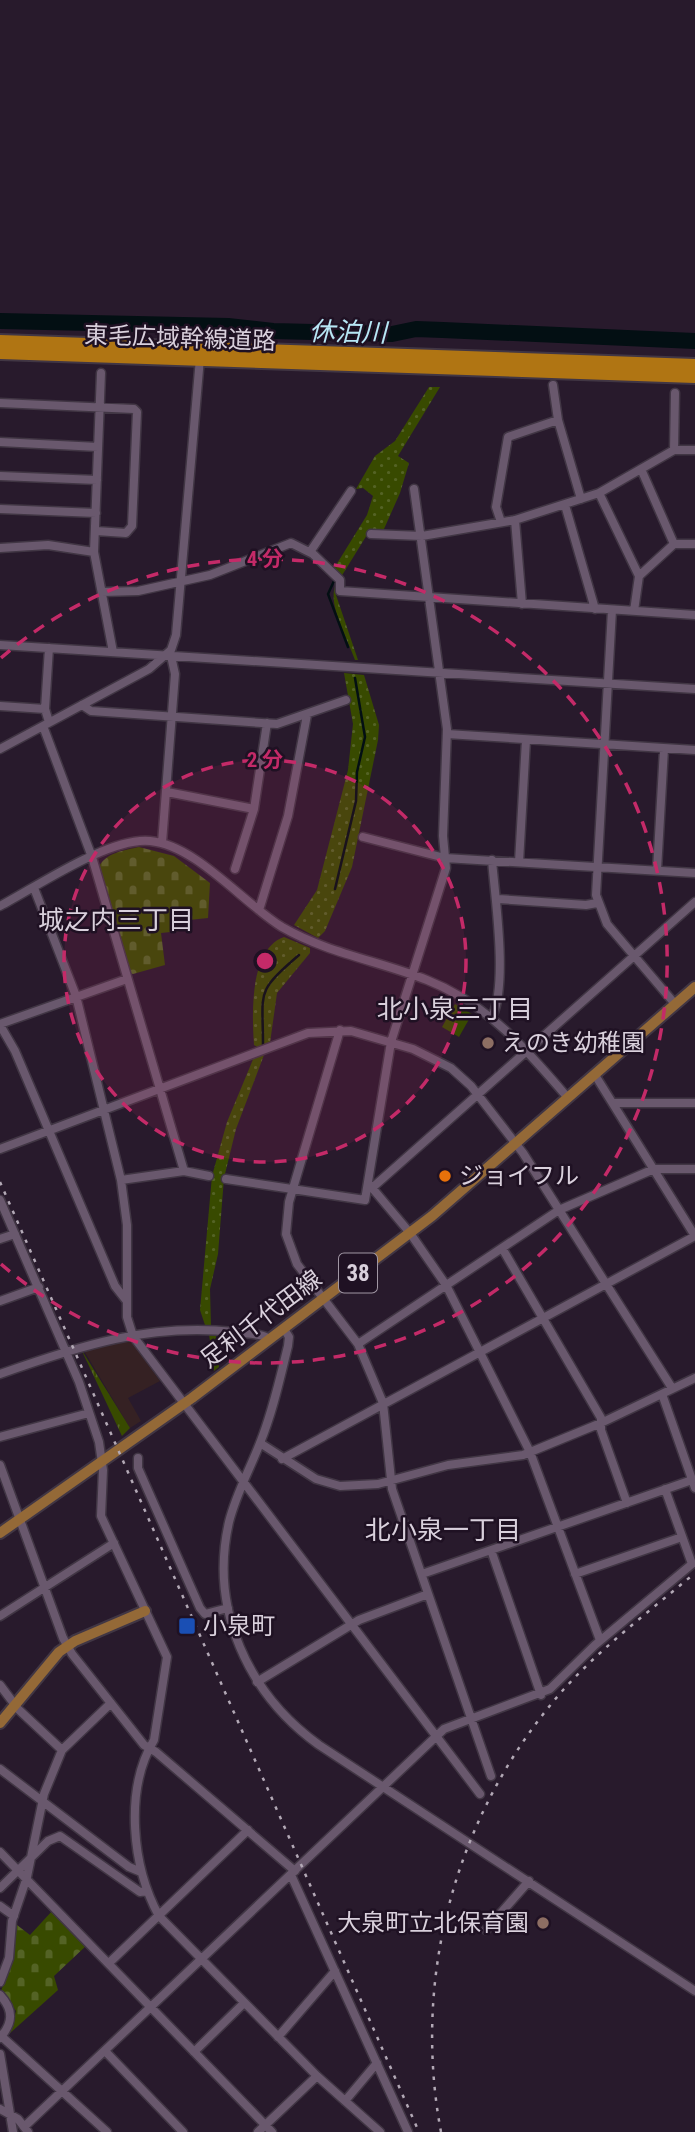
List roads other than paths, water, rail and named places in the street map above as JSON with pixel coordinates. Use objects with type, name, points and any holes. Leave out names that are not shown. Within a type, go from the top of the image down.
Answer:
[{"type":"highway","name":"東毛広域幹線道路","points":[[0,341],[200,354],[695,377]]},
{"type":"highway","name":"東毛広域幹線道路","points":[[0,353],[200,354],[695,365]]},
{"type":"main road","name":"足利千代田線","points":[[0,1533],[103,1462],[411,1233],[517,1144],[695,987]]},
{"type":"main road","points":[[0,1723],[44,1667],[67,1646],[145,1611]]},
{"type":"street","points":[[0,748],[149,670],[168,656],[176,635],[200,354]]},
{"type":"street","points":[[101,373],[94,552],[113,652]]},
{"type":"street","points":[[553,385],[558,420],[581,499]]},
{"type":"street","points":[[674,450],[675,393]]},
{"type":"street","points":[[0,403],[134,409],[137,412],[132,526],[126,533],[96,531]]},
{"type":"street","points":[[501,522],[496,507],[508,437],[558,420]]},
{"type":"street","points":[[0,442],[99,447]]},
{"type":"street","points":[[372,534],[422,536],[514,520],[599,493],[674,450],[695,450]]},
{"type":"street","points":[[641,469],[674,544]]},
{"type":"street","points":[[0,476],[97,480]]},
{"type":"street","points":[[226,1179],[365,1200],[370,1185],[391,1042],[445,877],[443,836],[447,734],[431,598],[414,489]]},
{"type":"street","points":[[310,552],[351,491]]},
{"type":"street","points":[[599,493],[639,576],[634,611]]},
{"type":"street","points":[[565,505],[595,609]]},
{"type":"street","points":[[0,509],[96,513]]},
{"type":"street","points":[[514,520],[522,604]]},
{"type":"street","points":[[102,592],[138,592],[210,575],[289,543],[310,552],[340,580],[340,591],[695,615]]},
{"type":"street","points":[[639,576],[674,544],[695,544]]},
{"type":"street","points":[[0,548],[48,545],[94,552]]},
{"type":"street","points":[[612,610],[595,866],[597,903],[607,924],[675,1004]]},
{"type":"street","points":[[0,645],[695,689]]},
{"type":"street","points":[[49,648],[46,724],[92,857],[184,1171]]},
{"type":"street","points":[[162,843],[175,669],[168,656]]},
{"type":"street","points":[[82,705],[91,711],[286,723],[346,700]]},
{"type":"street","points":[[0,706],[45,709]]},
{"type":"street","points":[[259,909],[290,809],[307,715]]},
{"type":"street","points":[[235,869],[254,809],[267,723]]},
{"type":"street","points":[[447,734],[695,750]]},
{"type":"street","points":[[519,862],[526,740]]},
{"type":"street","points":[[657,870],[664,749]]},
{"type":"street","points":[[167,792],[254,809]]},
{"type":"street","points":[[363,837],[445,858],[695,873]]},
{"type":"street","points":[[0,906],[92,857],[130,842],[162,843],[191,859],[285,929],[321,945],[413,975],[449,991],[492,1017],[528,1050],[568,1098]]},
{"type":"street","points":[[492,860],[500,939],[496,1004],[492,1017]]},
{"type":"street","points":[[34,888],[76,996],[121,1180],[127,1225],[126,1300],[133,1336],[480,1794]]},
{"type":"street","points":[[498,899],[586,905],[597,903]]},
{"type":"street","points":[[370,1185],[478,1094],[695,902]]},
{"type":"street","points":[[126,1300],[115,1286],[15,1051],[0,1024],[127,979]]},
{"type":"street","points":[[340,1030],[293,1189],[286,1220],[290,1250],[358,1344],[383,1403],[392,1489],[491,1776]]},
{"type":"street","points":[[0,1149],[293,1038],[340,1030],[391,1042],[426,1054],[451,1068],[478,1094],[517,1144],[672,1388]]},
{"type":"street","points":[[282,1459],[695,1237],[615,1102],[595,1074]]},
{"type":"street","points":[[615,1102],[695,1103]]},
{"type":"street","points":[[358,1344],[559,1210],[654,1169],[695,1169]]},
{"type":"street","points":[[121,1180],[184,1171],[209,1176]]},
{"type":"street","points":[[370,1185],[411,1233],[446,1285],[530,1452],[600,1640]]},
{"type":"street","points":[[0,1200],[65,1350],[89,1413],[103,1462],[101,1513],[167,1660],[153,1740],[148,1749],[137,1799],[136,1836],[146,1891],[159,1916],[317,2076],[380,2132]]},
{"type":"street","points":[[0,1239],[15,1234]]},
{"type":"street","points":[[502,1248],[544,1317],[601,1423],[627,1503]]},
{"type":"street","points":[[0,1301],[38,1287]]},
{"type":"street","points":[[0,1374],[65,1350],[133,1336],[204,1329],[270,1339]]},
{"type":"street","points":[[284,1329],[289,1337],[288,1346],[260,1443],[243,1484],[227,1537],[224,1561],[228,1608],[237,1642],[257,1682],[296,1727],[695,1991]]},
{"type":"street","points":[[260,1443],[302,1472],[331,1484],[366,1486],[448,1465],[504,1460],[530,1452],[601,1423],[695,1378]]},
{"type":"street","points":[[422,1574],[665,1489],[694,1484],[662,1394]]},
{"type":"street","points":[[0,1437],[89,1413]]},
{"type":"street","points":[[138,1458],[138,1468],[200,1608],[205,1614],[228,1608]]},
{"type":"street","points":[[0,1465],[67,1646],[148,1749],[156,1752],[248,1830],[293,1873],[408,2132]]},
{"type":"street","points":[[0,2109],[10,2113],[26,2129],[444,1728],[541,1695],[600,1640],[692,1564],[665,1489]]},
{"type":"street","points":[[575,1574],[682,1537]]},
{"type":"street","points":[[0,1616],[114,1543]]},
{"type":"street","points":[[491,1550],[541,1695]]},
{"type":"street","points":[[257,1682],[352,1625],[428,1594]]},
{"type":"street","points":[[0,1685],[15,1704],[62,1750]]},
{"type":"street","points":[[0,1982],[9,1958],[14,1916],[27,1877],[41,1802],[62,1750],[110,1703]]},
{"type":"street","points":[[0,1769],[109,1853],[141,1872]]},
{"type":"street","points":[[109,1963],[248,1830]]},
{"type":"street","points":[[0,1888],[52,1837],[60,1836],[141,1892],[146,1891]]},
{"type":"street","points":[[0,1852],[194,2052],[265,2130],[317,2076]]},
{"type":"street","points":[[102,1864],[109,1853]]},
{"type":"street","points":[[486,1930],[529,1881]]},
{"type":"street","points":[[0,1906],[14,1916]]},
{"type":"street","points":[[278,2037],[335,1970]]},
{"type":"street","points":[[0,1995],[9,2006],[11,2015],[1,2037],[107,2132]]},
{"type":"street","points":[[194,2052],[244,2003]]},
{"type":"street","points":[[105,2051],[183,2132]]},
{"type":"street","points":[[0,2054],[12,2132]]},
{"type":"street","points":[[345,2101],[377,2063]]},
{"type":"street","points":[[0,2116],[10,2113]]},
{"type":"waterway","name":"休泊川","points":[[0,321],[228,326],[273,331],[392,334],[416,329],[695,341]]},
{"type":"waterway","points":[[334,581],[328,594],[348,647]]},
{"type":"waterway","points":[[335,889],[356,801],[357,772],[365,737],[355,678]]},
{"type":"waterway","points":[[263,1045],[264,994],[275,977],[299,955]]},
{"type":"railway","points":[[0,1182],[419,2132]]},
{"type":"railway","points":[[441,2132],[433,2072],[433,2013],[439,1954],[452,1896],[471,1840],[496,1786],[527,1736],[564,1689],[611,1643],[695,1573]]},
{"type":"place","name":"えのき幼稚園","points":[[488,1043]]},
{"type":"place","name":"ジョイフル","points":[[445,1176]]},
{"type":"place","name":"小泉町","points":[[187,1626]]},
{"type":"place","name":"大泉町立北保育園","points":[[543,1923]]},
{"type":"district","name":"城之内三丁目","points":[[116,920]]},
{"type":"district","name":"北小泉三丁目","points":[[455,1009]]},
{"type":"district","name":"北小泉一丁目","points":[[443,1530]]}]
